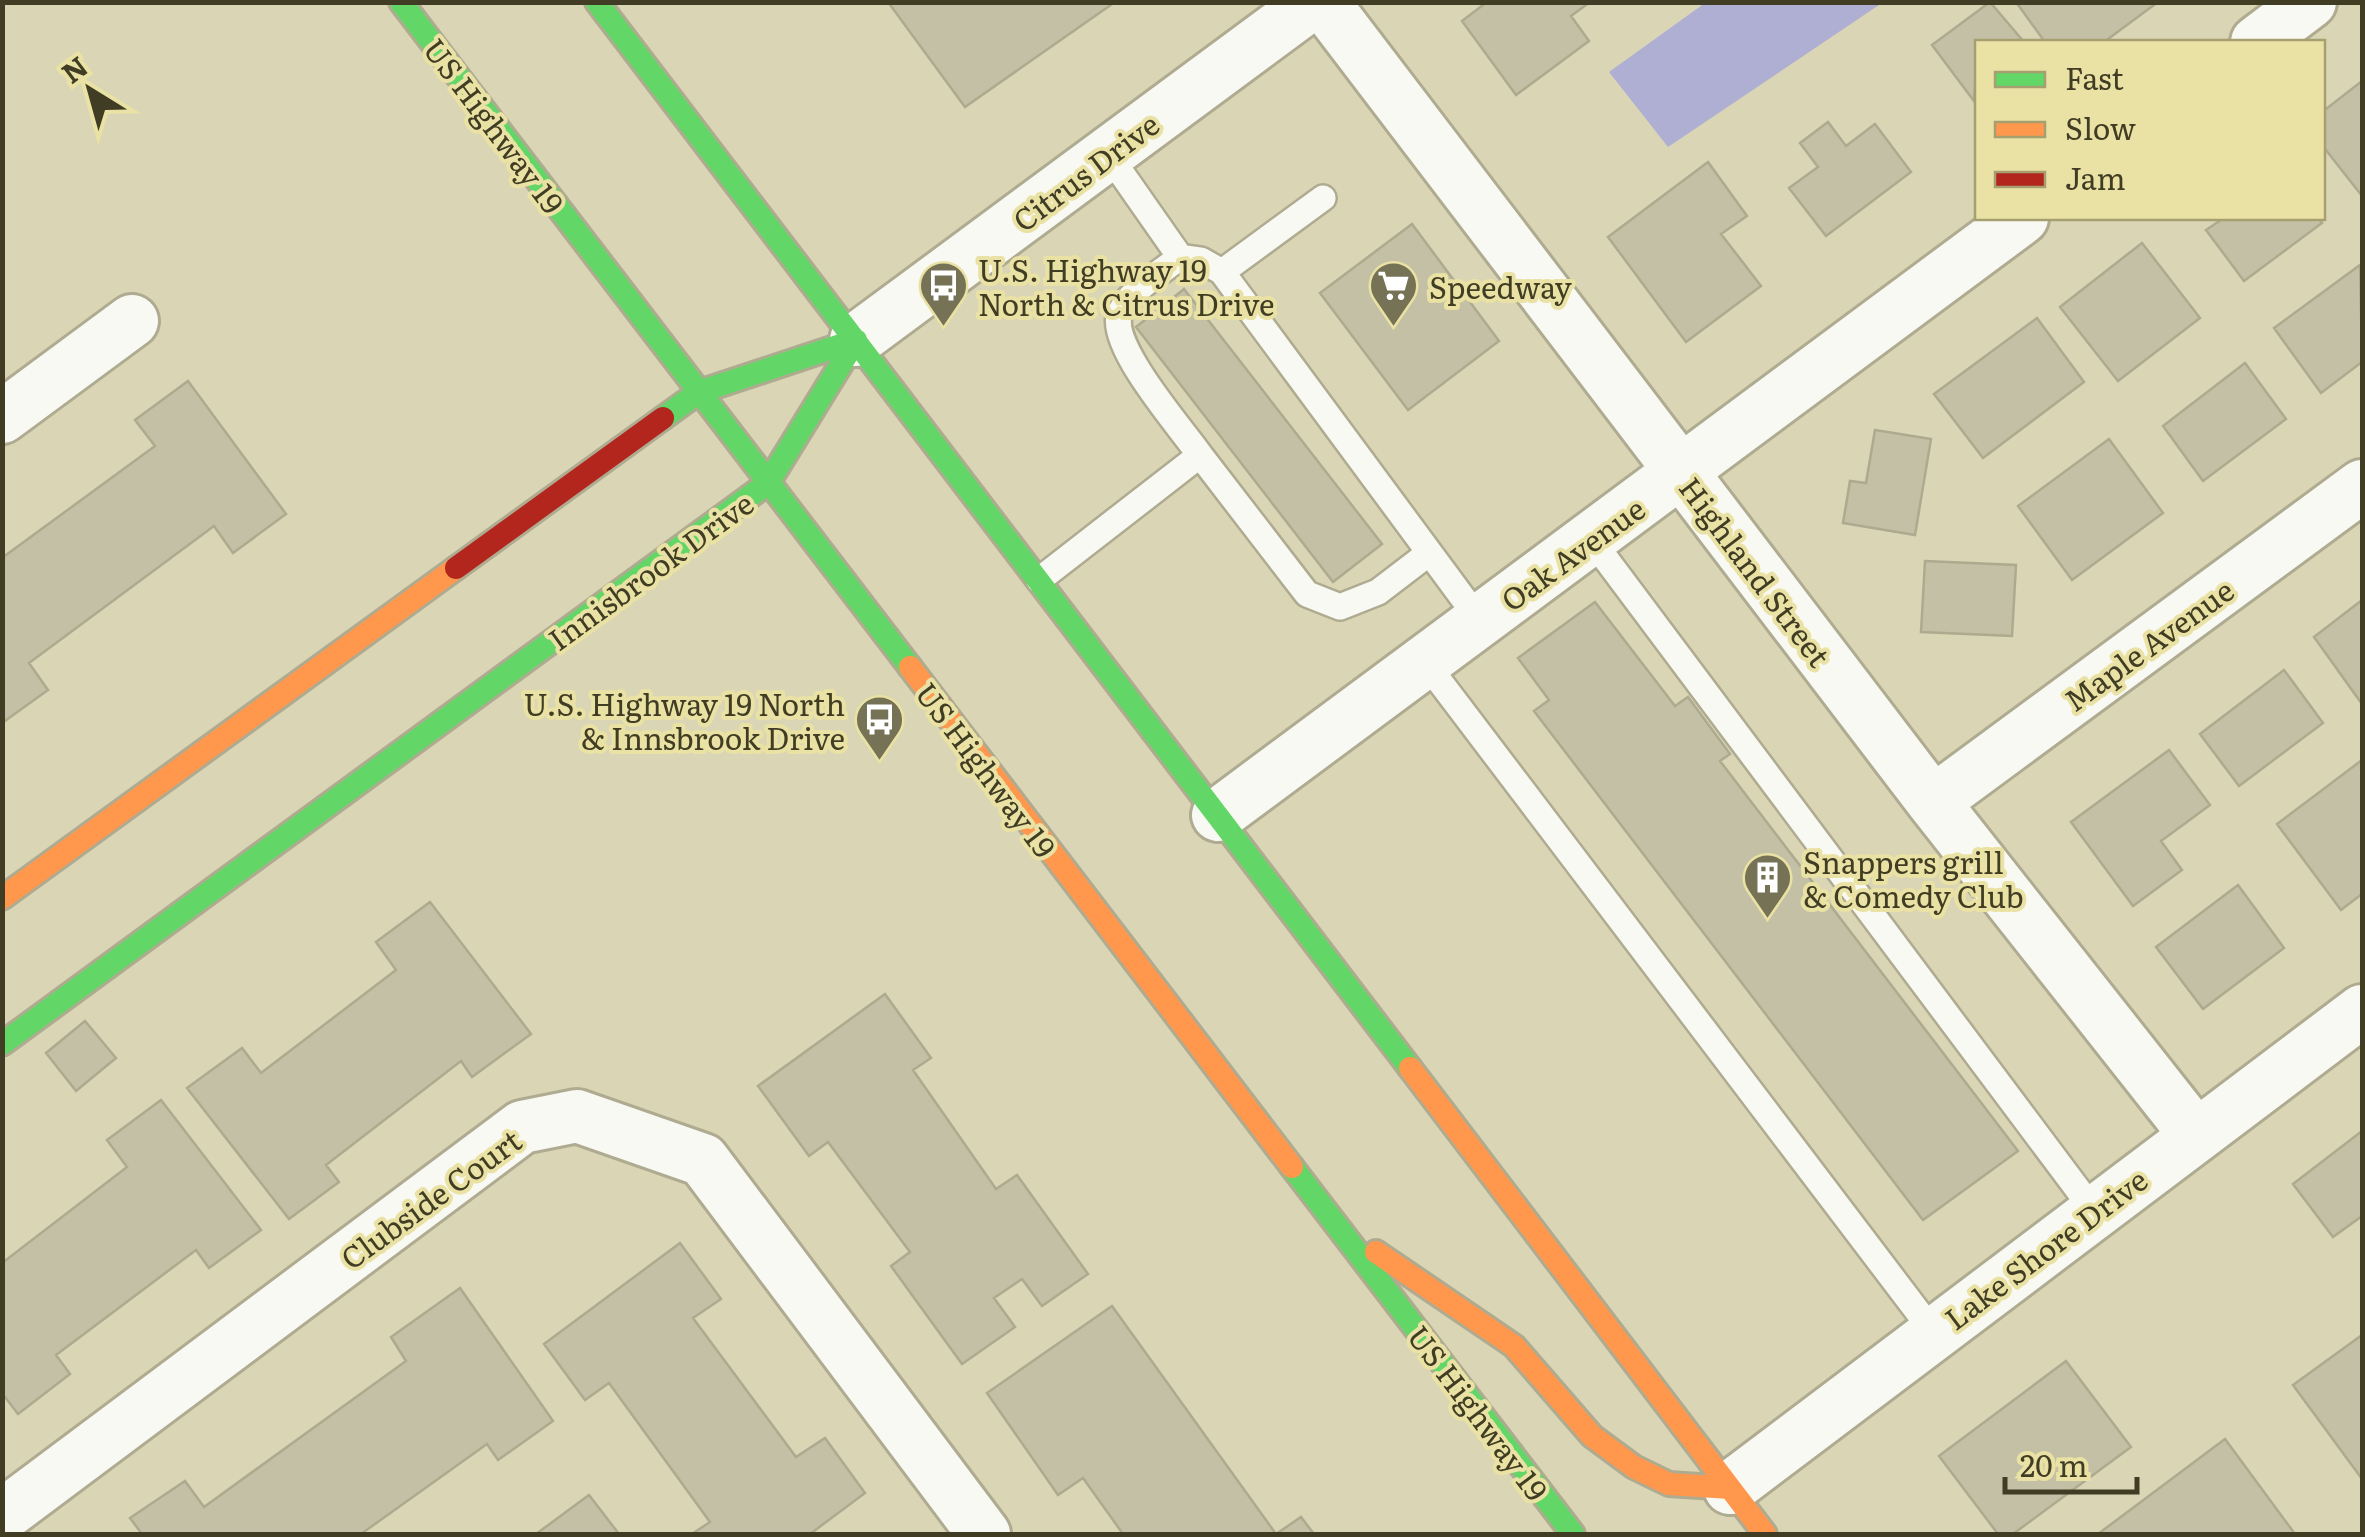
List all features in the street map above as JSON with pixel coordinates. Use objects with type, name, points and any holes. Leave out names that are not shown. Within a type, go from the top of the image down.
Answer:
[{"type":"main road","name":"US Highway 19","points":[[401,2],[1573,1534]]},
{"type":"main road","points":[[597,2],[1766,1534]]},
{"type":"main road","points":[[2,898],[699,392],[856,340]]},
{"type":"main road","name":"Innisbrook Drive","points":[[2,1044],[768,483],[856,340]]},
{"type":"main road","points":[[1336,1225],[1514,1346],[1592,1436],[1634,1467],[1669,1484],[1730,1488]]},
{"type":"street","points":[[2259,40],[2310,2]]},
{"type":"street","name":"Citrus Drive","points":[[856,340],[1301,7]]},
{"type":"street","name":"Highland Street","points":[[1301,7],[1681,472],[1933,802],[2195,1134]]},
{"type":"street","name":"Oak Avenue","points":[[1218,815],[2019,220]]},
{"type":"street","points":[[2,417],[132,321]]},
{"type":"street","name":"Maple Avenue","points":[[1933,802],[2362,486]]},
{"type":"street","name":"Lake Shore Drive","points":[[1730,1488],[2362,1011]]},
{"type":"street","name":"Clubside Court","points":[[2,1516],[522,1127],[577,1116],[703,1160],[961,1526]]},
{"type":"lane","points":[[1108,154],[1180,257]]},
{"type":"lane","points":[[1222,272],[1323,198]]},
{"type":"lane","points":[[1429,553],[1378,592],[1340,607],[1308,594],[1200,455],[1121,344],[1119,316],[1136,292],[1180,257],[1202,260],[1222,272],[1480,621]]},
{"type":"lane","points":[[1039,580],[1200,455]]},
{"type":"lane","points":[[1591,539],[2094,1211]]},
{"type":"lane","points":[[1424,662],[1934,1333]]},
{"type":"water","points":[[1705,3],[1882,3],[1668,147],[1609,72]]},
{"type":"building","points":[[888,2],[1115,2],[965,107]]},
{"type":"building","points":[[1487,2],[1590,2],[1571,16],[1589,41],[1516,95],[1462,21]]},
{"type":"building","points":[[1990,2],[2022,40],[1975,40],[1974,101],[1932,45]]},
{"type":"building","points":[[2016,2],[2158,2],[2107,40],[2044,40]]},
{"type":"building","points":[[2362,81],[2362,196],[2325,149],[2325,110]]},
{"type":"building","points":[[1828,122],[1846,146],[1875,124],[1911,172],[1826,236],[1789,188],[1818,167],[1800,143]]},
{"type":"building","points":[[1708,162],[1747,216],[1721,234],[1761,286],[1686,342],[1608,237]]},
{"type":"building","points":[[2221,220],[2322,223],[2244,281],[2206,230]]},
{"type":"building","points":[[1412,224],[1499,341],[1408,410],[1320,293]]},
{"type":"building","points":[[2142,243],[2200,318],[2118,381],[2060,307]]},
{"type":"building","points":[[2360,265],[2362,362],[2321,393],[2274,328]]},
{"type":"building","points":[[1184,289],[1382,544],[1333,582],[1136,327]]},
{"type":"building","points":[[2037,318],[2084,382],[1983,458],[1934,394]]},
{"type":"building","points":[[2245,363],[2286,419],[2203,481],[2163,426]]},
{"type":"building","points":[[188,381],[286,514],[233,553],[214,526],[29,663],[48,690],[2,723],[2,558],[155,446],[135,420]]},
{"type":"building","points":[[1875,430],[1931,439],[1915,535],[1843,523],[1850,481],[1866,483]]},
{"type":"building","points":[[2109,439],[2163,513],[2072,580],[2018,506]]},
{"type":"building","points":[[1925,561],[2016,565],[2012,636],[1921,632]]},
{"type":"building","points":[[2362,600],[2362,704],[2314,637]]},
{"type":"building","name":"Snappers grill & Comedy Club","points":[[1595,602],[1675,706],[1688,697],[1730,754],[1720,761],[2018,1151],[1923,1220],[1534,711],[1549,700],[1518,658]]},
{"type":"building","points":[[2284,670],[2323,723],[2239,786],[2200,734]]},
{"type":"building","points":[[2169,750],[2210,805],[2161,841],[2182,870],[2133,906],[2071,822]]},
{"type":"building","points":[[2362,760],[2362,894],[2341,910],[2277,824]]},
{"type":"building","points":[[2238,885],[2284,948],[2203,1009],[2156,947]]},
{"type":"building","points":[[430,902],[531,1034],[472,1077],[461,1061],[326,1165],[339,1182],[289,1219],[187,1088],[242,1048],[261,1073],[396,970],[376,942]]},
{"type":"building","points":[[885,994],[931,1058],[913,1070],[996,1189],[1017,1175],[1088,1274],[1042,1306],[1022,1279],[994,1298],[1015,1327],[962,1364],[891,1266],[910,1252],[828,1142],[809,1156],[758,1086]]},
{"type":"building","points":[[85,1021],[116,1058],[76,1091],[46,1053]]},
{"type":"building","points":[[161,1100],[261,1230],[209,1268],[196,1250],[56,1355],[70,1374],[18,1414],[2,1393],[2,1263],[127,1167],[107,1140]]},
{"type":"building","points":[[2362,1131],[2362,1216],[2333,1237],[2293,1184]]},
{"type":"building","points":[[680,1243],[721,1299],[693,1318],[796,1457],[825,1438],[865,1493],[810,1534],[692,1534],[710,1522],[609,1383],[585,1400],[544,1344]]},
{"type":"building","points":[[460,1288],[553,1421],[498,1460],[487,1444],[361,1534],[142,1534],[130,1518],[185,1481],[204,1507],[406,1361],[391,1337]]},
{"type":"building","points":[[1112,1306],[1276,1534],[1123,1534],[1083,1478],[1058,1495],[987,1393]]},
{"type":"building","points":[[2362,1335],[2362,1479],[2293,1385]]},
{"type":"building","points":[[2066,1361],[2131,1447],[2013,1534],[1998,1534],[1939,1456]]},
{"type":"building","points":[[2225,1439],[2295,1534],[2098,1534]]},
{"type":"building","points":[[589,1495],[619,1534],[536,1534]]},
{"type":"building","points":[[1301,1517],[1314,1534],[1276,1534]]},
{"type":"traffic: fast","points":[[401,2],[910,667]]},
{"type":"traffic: fast","points":[[597,2],[1410,1068]]},
{"type":"traffic: fast","points":[[663,418],[699,392],[856,340]]},
{"type":"traffic: fast","points":[[2,1044],[768,483],[856,340]]},
{"type":"traffic: fast","points":[[1292,1167],[1573,1534]]},
{"type":"traffic: slow","points":[[2,898],[456,568]]},
{"type":"traffic: slow","points":[[910,667],[1292,1167]]},
{"type":"traffic: slow","points":[[1410,1068],[1765,1534]]},
{"type":"traffic: slow","points":[[1376,1252],[1514,1346],[1592,1436],[1634,1467],[1669,1484],[1730,1488]]},
{"type":"traffic: jam","points":[[456,568],[663,418]]},
{"type":"place","name":"U.S. Highway 19 North & Citrus Drive","points":[[943,328]]},
{"type":"place","name":"Speedway","points":[[1394,328]]},
{"type":"place","name":"U.S. Highway 19 North & Innsbrook Drive","points":[[880,762]]},
{"type":"place","name":"Snappers grill & Comedy Club","points":[[1768,920]]}]
